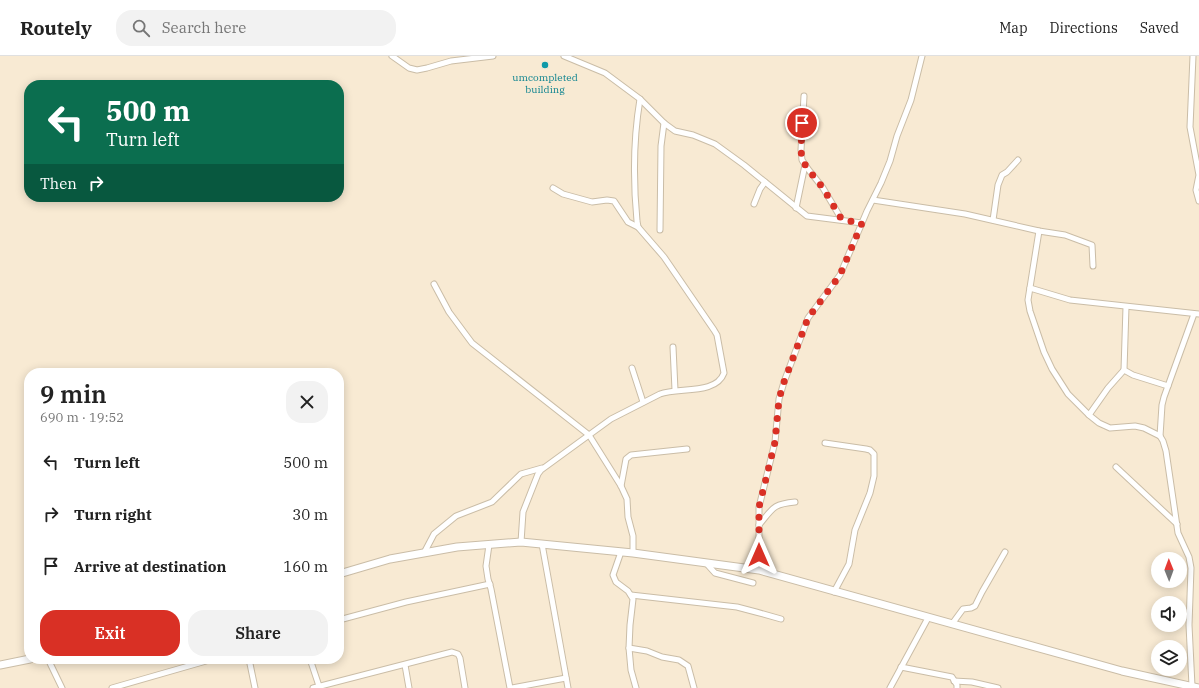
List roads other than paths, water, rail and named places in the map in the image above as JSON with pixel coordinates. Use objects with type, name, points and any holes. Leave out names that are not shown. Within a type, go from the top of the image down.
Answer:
[{"type":"main road","points":[[344,573],[390,559],[457,547],[521,542],[633,553],[759,570],[1122,671],[1195,687]]},
{"type":"main road","points":[[0,665],[24,660]]},
{"type":"street","points":[[392,56],[409,68],[417,70],[451,61],[493,56]]},
{"type":"street","points":[[564,56],[605,73],[640,99],[675,132],[693,135],[715,144],[807,216],[862,223]]},
{"type":"street","points":[[759,570],[759,507],[775,442],[779,399],[784,382],[808,318],[840,275],[890,161],[897,136],[911,100],[922,56]]},
{"type":"street","points":[[1193,56],[1190,127],[1199,175],[1196,190],[1199,201]]},
{"type":"street","points":[[804,96],[801,150],[802,160],[823,188],[842,220]]},
{"type":"street","points":[[638,227],[636,216],[634,153],[636,124],[640,99]]},
{"type":"street","points":[[660,230],[661,146],[664,123]]},
{"type":"street","points":[[993,220],[998,185],[1002,175],[1018,160]]},
{"type":"street","points":[[796,208],[805,165]]},
{"type":"street","points":[[754,204],[765,182]]},
{"type":"street","points":[[521,542],[522,518],[525,506],[538,474],[545,467],[603,424],[643,402],[660,394],[675,390],[687,390],[716,384],[722,378],[724,373],[717,335],[664,257],[638,227],[628,222],[614,202],[607,200],[592,202],[563,194],[554,188]]},
{"type":"street","points":[[873,200],[965,214],[1039,231],[1065,235],[1092,244],[1093,266]]},
{"type":"street","points":[[1039,231],[1028,300],[1030,311],[1052,369],[1068,394],[1099,423],[1110,428],[1136,426],[1144,428],[1160,436],[1163,441],[1166,451],[1177,524],[1182,544],[1189,557],[1191,568],[1188,625],[1195,687]]},
{"type":"street","points":[[434,284],[449,312],[472,343],[590,435],[621,486],[628,504],[628,517],[633,536],[633,553]]},
{"type":"street","points":[[1030,288],[1070,300],[1197,314],[1168,386],[1162,405],[1160,436]]},
{"type":"street","points":[[1089,414],[1108,388],[1124,370],[1126,307]]},
{"type":"street","points":[[673,347],[675,390]]},
{"type":"street","points":[[632,368],[643,402]]},
{"type":"street","points":[[1124,370],[1133,375],[1168,386]]},
{"type":"street","points":[[826,443],[866,449],[870,450],[874,454],[874,476],[870,493],[855,530],[849,564],[834,592]]},
{"type":"street","points":[[621,486],[626,459],[628,456],[687,449]]},
{"type":"street","points":[[424,553],[434,534],[456,516],[492,502],[521,474],[545,467]]},
{"type":"street","points":[[1116,467],[1177,524]]},
{"type":"street","points":[[759,525],[778,504],[795,502]]},
{"type":"street","points":[[542,544],[568,688]]},
{"type":"street","points":[[489,545],[486,566],[488,579],[511,688],[566,678]]},
{"type":"street","points":[[621,552],[613,575],[616,582],[631,595],[737,607],[781,620]]},
{"type":"street","points":[[952,624],[963,609],[975,606],[1005,552]]},
{"type":"street","points":[[706,563],[715,573],[753,583]]},
{"type":"street","points":[[344,619],[406,602],[490,584]]},
{"type":"street","points":[[631,595],[633,604],[629,648],[631,670],[636,688]]},
{"type":"street","points":[[890,688],[928,618]]},
{"type":"street","points":[[629,648],[647,651],[662,657],[679,660],[688,666],[694,688]]},
{"type":"street","points":[[311,664],[316,687],[456,652],[460,658],[465,688]]},
{"type":"street","points":[[50,664],[62,688]]},
{"type":"street","points":[[112,688],[196,664]]},
{"type":"street","points":[[250,664],[255,688]]},
{"type":"street","points":[[405,665],[409,688]]},
{"type":"street","points":[[901,667],[952,677],[957,685],[957,688]]},
{"type":"street","points":[[954,681],[972,682],[998,688]]},
{"type":"place","name":"umcompleted building","points":[[545,65]]}]
